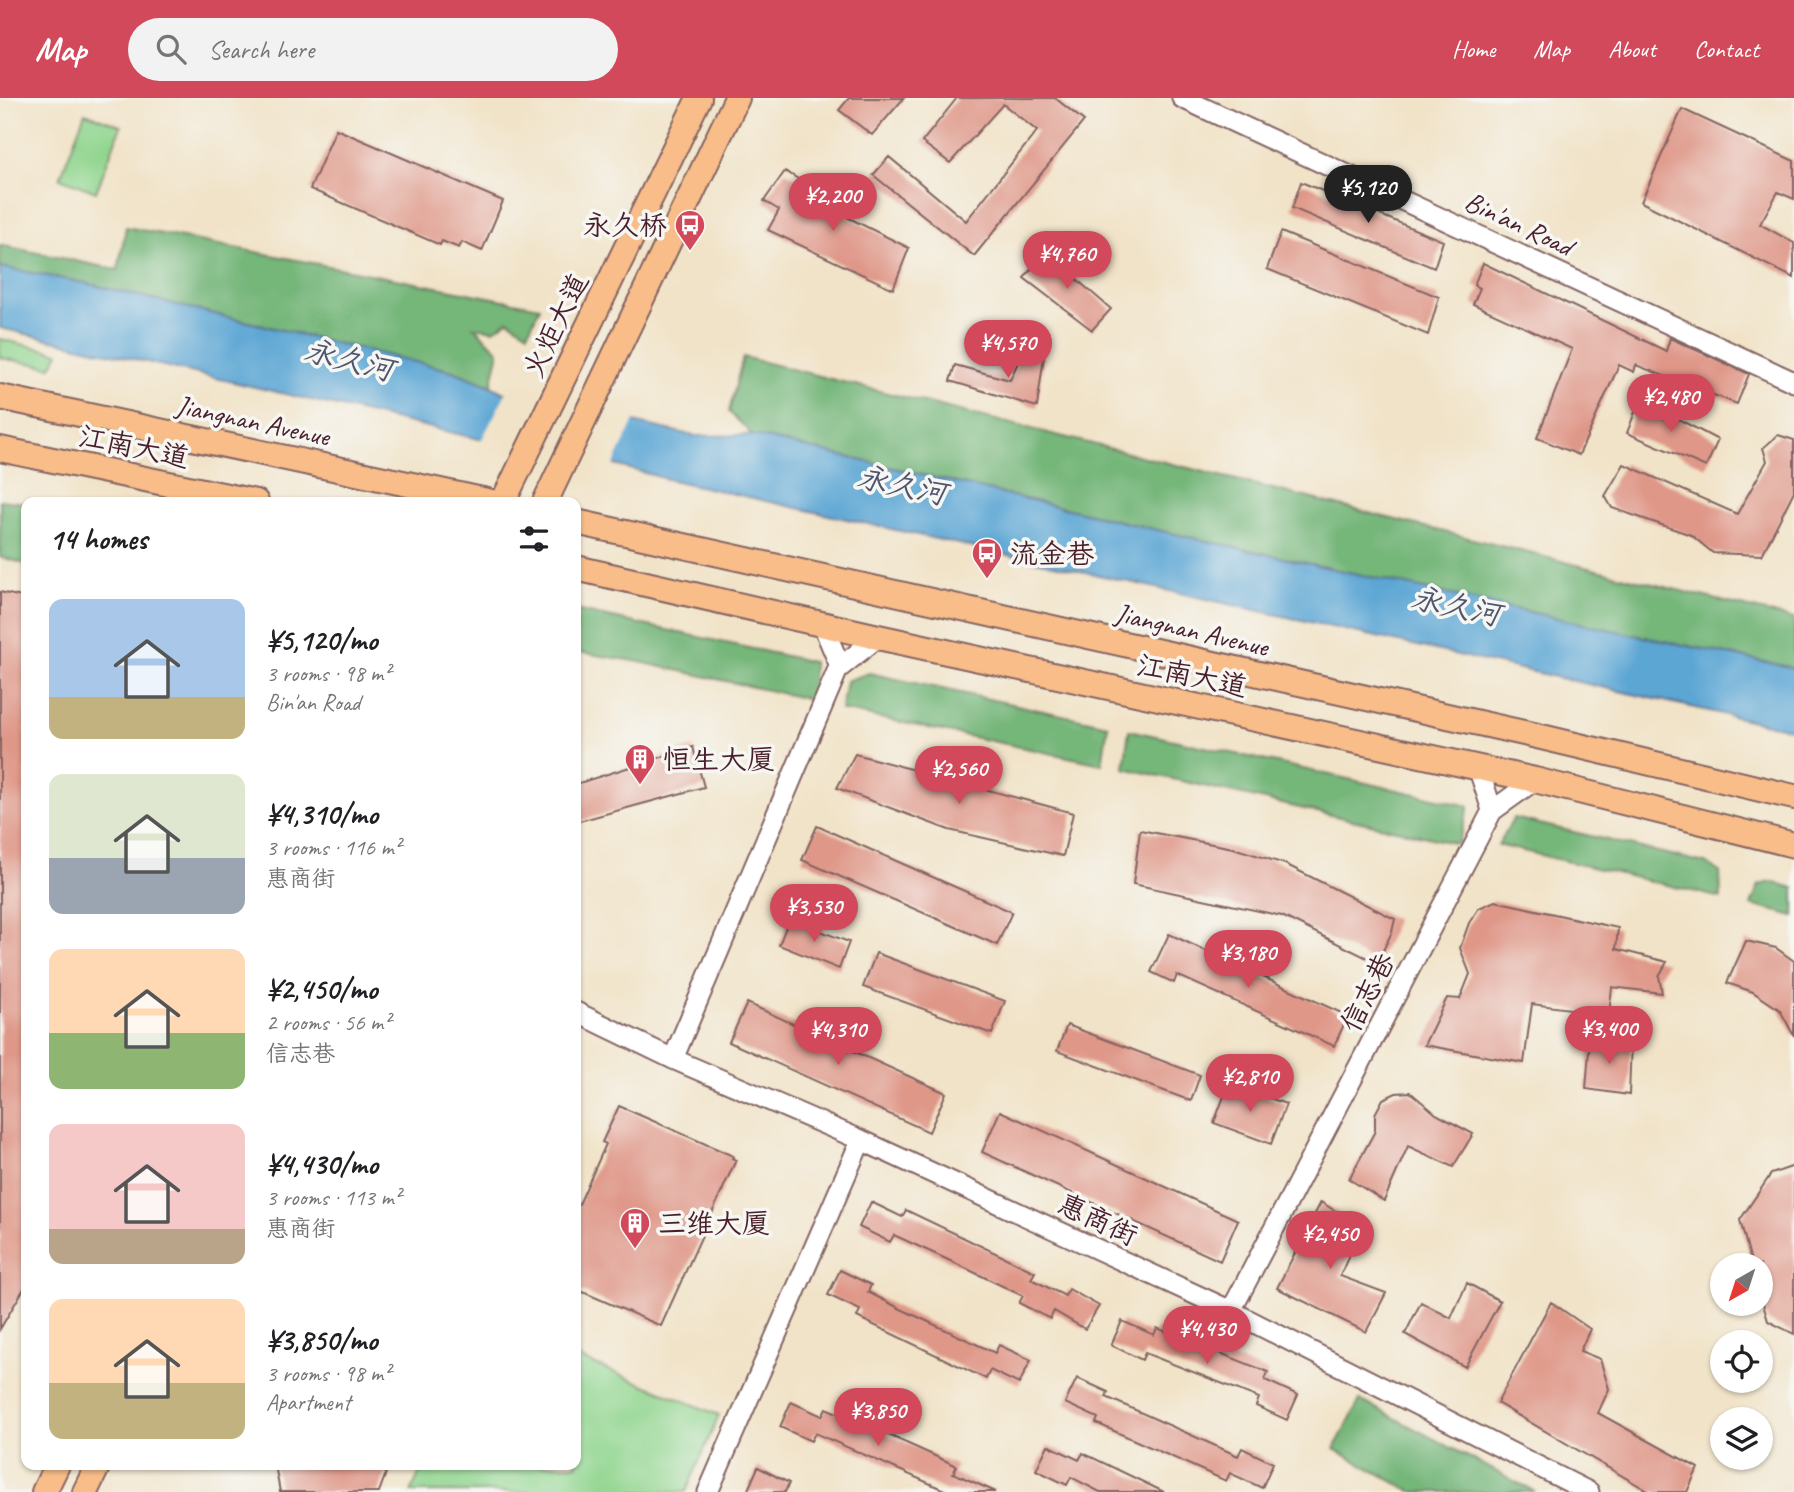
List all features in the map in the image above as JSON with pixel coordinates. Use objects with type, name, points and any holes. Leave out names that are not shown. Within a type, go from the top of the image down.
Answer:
[{"type":"main road","name":"火炬大道","points":[[505,497],[699,98]]},
{"type":"main road","points":[[547,497],[737,98]]},
{"type":"main road","name":"Jiangnan Avenue","points":[[0,397],[469,497]]},
{"type":"main road","name":"江南大道","points":[[0,449],[232,497]]},
{"type":"main road","name":"Jiangnan Avenue","points":[[581,523],[1533,735],[1794,797]]},
{"type":"main road","name":"江南大道","points":[[581,569],[878,638],[1478,767],[1794,845]]},
{"type":"main road","points":[[44,1492],[55,1470]]},
{"type":"main road","points":[[85,1492],[96,1470]]},
{"type":"street","name":"Bin'an Road","points":[[1182,98],[1794,382]]},
{"type":"street","points":[[822,623],[840,666]]},
{"type":"street","points":[[673,1059],[840,666],[878,638]]},
{"type":"street","points":[[1478,767],[1492,810]]},
{"type":"street","name":"信志巷","points":[[1231,1311],[1492,810],[1535,780]]},
{"type":"street","name":"惠商街","points":[[581,1014],[673,1059],[861,1140],[1231,1311],[1589,1492]]},
{"type":"street","points":[[708,1492],[861,1140]]},
{"type":"green space","points":[[85,113],[121,126],[96,192],[60,178]]},
{"type":"green space","points":[[126,227],[540,307],[528,333],[508,320],[494,330],[474,327],[499,351],[491,386],[453,371],[85,283],[0,267],[0,245],[118,270]]},
{"type":"green space","points":[[0,339],[59,353],[51,367],[0,358]]},
{"type":"green space","points":[[743,357],[1794,619],[1794,668],[1179,535],[753,435],[729,412]]},
{"type":"green space","points":[[0,500],[21,502],[21,563],[0,557]]},
{"type":"green space","points":[[581,611],[813,662],[812,700],[635,661],[581,653]]},
{"type":"green space","points":[[869,673],[1108,725],[1102,764],[841,710],[846,681]]},
{"type":"green space","points":[[1129,730],[1469,806],[1458,844],[1124,768]]},
{"type":"green space","points":[[1514,818],[1705,863],[1720,872],[1721,898],[1498,845]]},
{"type":"green space","points":[[1771,882],[1794,888],[1794,916],[1751,905],[1759,885]]},
{"type":"green space","points":[[581,1359],[719,1415],[686,1492],[411,1492],[421,1470],[581,1470]]},
{"type":"green space","points":[[1360,1400],[1535,1492],[1412,1492],[1334,1449]]},
{"type":"water","name":"永久河","points":[[0,267],[85,283],[453,371],[491,386],[523,403],[616,418],[695,436],[753,435],[1179,535],[1794,668],[1794,730],[667,479],[600,461],[501,444],[0,328]]},
{"type":"pier","points":[[507,391],[524,399],[635,419],[612,468],[480,443]]},
{"type":"building","points":[[849,98],[904,98],[872,135],[839,110]]},
{"type":"building","points":[[957,98],[1055,98],[1084,121],[974,256],[873,175],[889,157],[966,221],[1037,131],[1003,104],[950,163],[922,142]]},
{"type":"building","points":[[1682,109],[1794,161],[1794,199],[1778,192],[1760,224],[1794,243],[1794,278],[1641,202]]},
{"type":"building","points":[[336,129],[503,201],[482,251],[462,242],[459,248],[442,241],[440,245],[310,189]]},
{"type":"building","points":[[785,171],[818,191],[813,200],[909,248],[893,289],[768,230],[779,210],[764,201]]},
{"type":"building","points":[[1301,182],[1443,241],[1434,268],[1292,208]]},
{"type":"building","points":[[1281,232],[1439,297],[1428,335],[1267,269]]},
{"type":"building","points":[[1045,252],[1111,309],[1092,330],[1024,278]]},
{"type":"building","points":[[1483,263],[1666,351],[1670,338],[1749,374],[1737,404],[1636,365],[1634,372],[1619,365],[1579,455],[1537,438],[1572,349],[1473,304],[1480,288],[1474,285]]},
{"type":"building","points":[[1024,349],[1044,356],[1037,407],[950,381],[955,365],[1010,380]]},
{"type":"building","points":[[1640,399],[1718,440],[1706,467],[1627,433]]},
{"type":"building","points":[[1778,435],[1794,440],[1794,491],[1762,555],[1713,553],[1691,535],[1612,508],[1605,496],[1624,464],[1737,514],[1767,461],[1763,448]]},
{"type":"building","points":[[0,592],[21,597],[21,1293],[0,1329]]},
{"type":"building","name":"恒生大厦","points":[[693,747],[704,787],[581,821],[581,782]]},
{"type":"building","points":[[855,754],[1073,813],[1063,856],[949,830],[837,788]]},
{"type":"building","points":[[817,826],[1012,912],[997,945],[802,860]]},
{"type":"building","points":[[1140,830],[1233,848],[1285,864],[1395,919],[1392,932],[1377,963],[1282,916],[1133,884]]},
{"type":"building","points":[[1495,901],[1618,928],[1616,949],[1667,962],[1659,976],[1662,993],[1612,987],[1609,1014],[1532,1004],[1524,1063],[1424,1045],[1447,998],[1460,999],[1470,974],[1460,948],[1469,923],[1479,908]]},
{"type":"building","points":[[789,919],[849,942],[839,969],[779,945]]},
{"type":"building","points":[[1169,934],[1348,1016],[1334,1046],[1177,975],[1174,983],[1151,972]]},
{"type":"building","points":[[1746,941],[1776,948],[1794,961],[1794,1036],[1780,1010],[1753,992],[1727,983]]},
{"type":"building","points":[[876,953],[1005,1001],[992,1034],[863,987]]},
{"type":"building","points":[[747,1003],[946,1093],[929,1132],[729,1042]]},
{"type":"building","points":[[1067,1025],[1200,1075],[1191,1101],[1057,1051]]},
{"type":"building","points":[[1590,1038],[1631,1042],[1629,1095],[1586,1089]]},
{"type":"building","points":[[1229,1083],[1286,1104],[1271,1144],[1214,1123]]},
{"type":"building","points":[[1410,1092],[1436,1114],[1473,1134],[1453,1167],[1408,1146],[1384,1201],[1349,1179],[1375,1131],[1375,1114],[1383,1099],[1396,1093]]},
{"type":"building","name":"三维大厦","points":[[619,1106],[733,1156],[736,1160],[661,1326],[581,1291],[581,1200],[606,1144],[602,1142]]},
{"type":"building","points":[[1000,1111],[1238,1220],[1220,1261],[982,1152]]},
{"type":"building","points":[[1794,1166],[1794,1334],[1768,1321],[1767,1316],[1773,1316],[1773,1253],[1749,1253],[1740,1220],[1771,1174]]},
{"type":"building","points":[[871,1202],[902,1217],[906,1210],[1035,1272],[1031,1279],[1065,1296],[1069,1289],[1099,1306],[1085,1329],[1054,1311],[1050,1319],[1019,1303],[1023,1296],[957,1264],[894,1235],[890,1242],[859,1227]]},
{"type":"building","points":[[1321,1202],[1361,1227],[1340,1276],[1386,1293],[1366,1332],[1277,1288]]},
{"type":"building","points":[[840,1270],[871,1285],[868,1292],[901,1309],[995,1353],[999,1345],[1031,1360],[1019,1384],[990,1370],[986,1379],[857,1317],[860,1310],[828,1295]]},
{"type":"building","points":[[1467,1283],[1500,1301],[1465,1367],[1405,1334],[1421,1302],[1451,1318]]},
{"type":"building","points":[[1551,1302],[1590,1329],[1580,1351],[1600,1359],[1609,1389],[1598,1413],[1698,1468],[1687,1492],[1650,1492],[1497,1403]]},
{"type":"building","points":[[1122,1321],[1154,1335],[1157,1328],[1268,1372],[1265,1380],[1298,1395],[1287,1420],[1256,1406],[1259,1398],[1145,1353],[1142,1360],[1111,1345]]},
{"type":"building","points":[[1077,1378],[1108,1392],[1106,1397],[1238,1456],[1242,1448],[1273,1463],[1262,1488],[1230,1473],[1226,1481],[1096,1423],[1098,1418],[1065,1403]]},
{"type":"building","points":[[791,1402],[822,1416],[826,1408],[893,1437],[957,1466],[953,1473],[996,1492],[949,1492],[815,1433],[811,1441],[780,1427]]},
{"type":"building","points":[[1048,1445],[1079,1460],[1083,1453],[1164,1492],[1100,1492],[1071,1477],[1067,1485],[1036,1470]]},
{"type":"building","points":[[758,1467],[789,1483],[785,1492],[747,1492]]},
{"type":"building","points":[[276,1470],[387,1470],[379,1492],[280,1492]]},
{"type":"place","name":"永久桥","points":[[690,252]]},
{"type":"place","name":"流金巷","points":[[987,580]]},
{"type":"place","name":"恒生大厦","points":[[640,786]]},
{"type":"place","name":"三维大厦","points":[[635,1250]]}]
